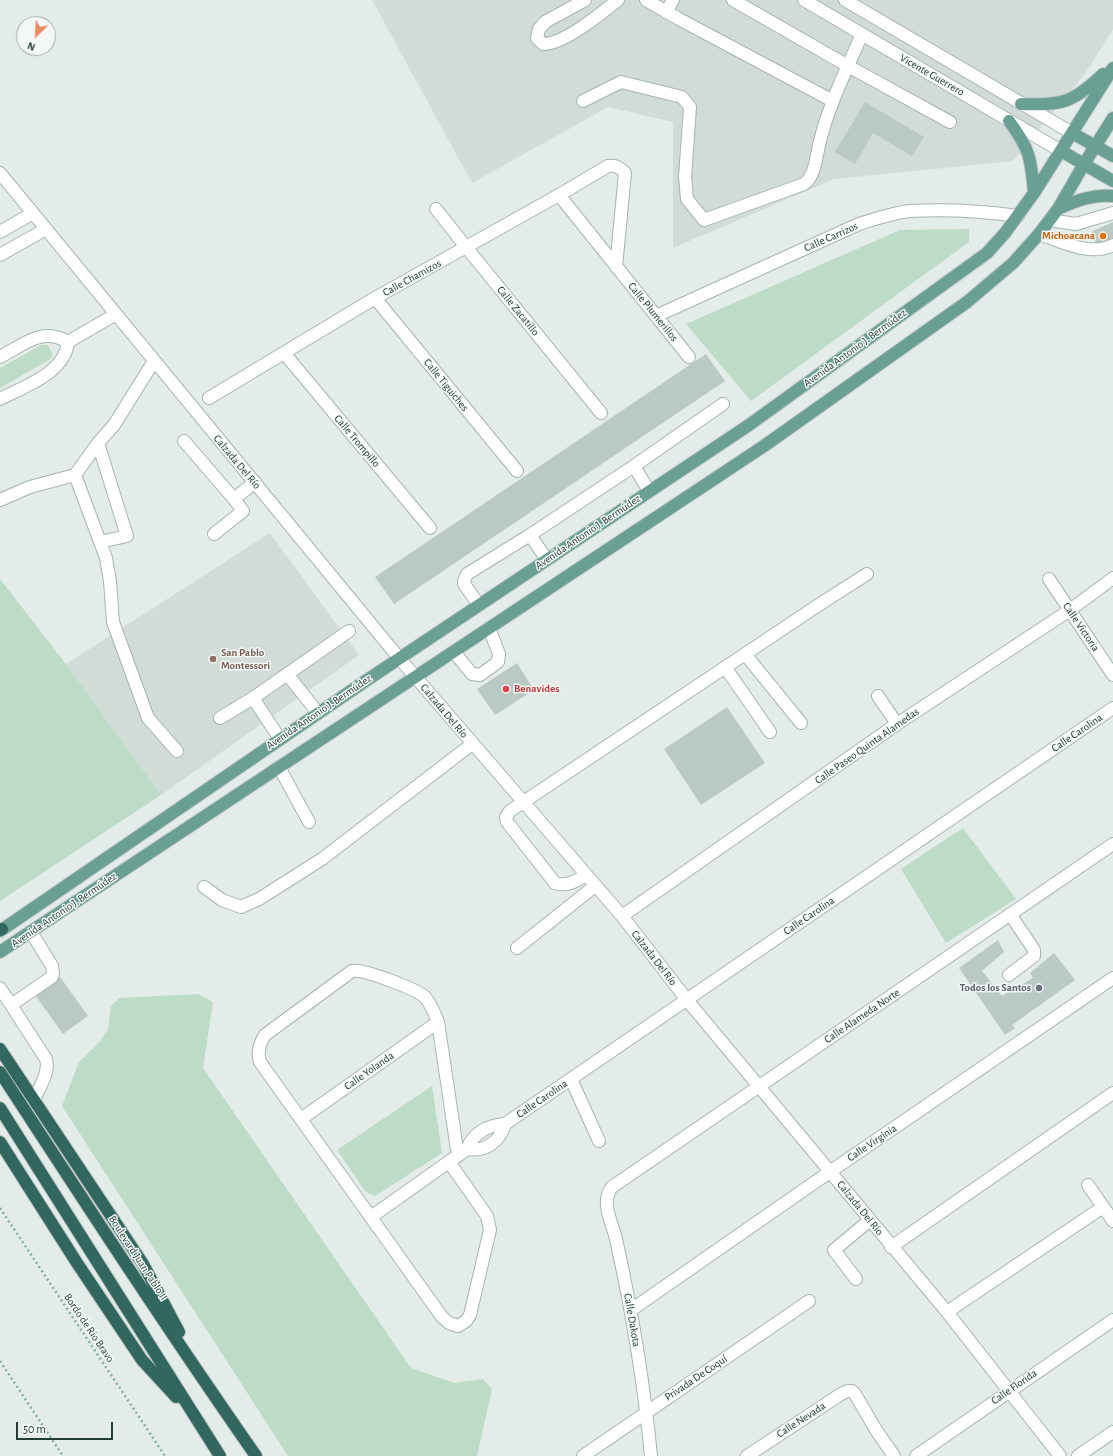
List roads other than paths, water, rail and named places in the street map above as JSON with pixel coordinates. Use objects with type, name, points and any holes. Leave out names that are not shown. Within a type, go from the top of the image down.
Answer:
[{"type":"highway","points":[[0,1049],[143,1264],[211,1392]]},
{"type":"highway","name":"Boulevard Juan Pablo II","points":[[0,1072],[131,1272],[211,1392],[256,1456]]},
{"type":"highway","points":[[0,1108],[220,1456]]},
{"type":"highway","points":[[0,1142],[142,1360],[199,1422]]},
{"type":"main road","points":[[1021,104],[1043,105],[1073,99],[1092,85],[1113,66]]},
{"type":"main road","name":"Avenida Antonio J. Bermúdez","points":[[1,930],[399,658],[749,425],[987,253],[1005,234],[1034,193],[1113,66]]},
{"type":"main road","name":"Avenida Antonio J. Bermúdez","points":[[0,952],[764,446],[961,306],[1013,263],[1038,234],[1058,209],[1113,118]]},
{"type":"main road","points":[[1009,121],[1022,137],[1028,152],[1032,166],[1034,193]]},
{"type":"main road","points":[[1072,133],[1113,156]]},
{"type":"main road","points":[[1061,151],[1113,181]]},
{"type":"main road","points":[[1058,209],[1094,196],[1113,196]]},
{"type":"street","points":[[585,0],[545,22],[539,29],[537,38],[543,44],[556,42],[587,23],[618,0]]},
{"type":"street","points":[[646,0],[833,101]]},
{"type":"street","points":[[666,12],[673,0]]},
{"type":"street","points":[[733,0],[950,122]]},
{"type":"street","name":"Vicente Guerrero","points":[[804,0],[1061,151]]},
{"type":"street","name":"Vicente Guerrero","points":[[845,0],[1072,133]]},
{"type":"street","points":[[583,101],[621,82],[682,98],[690,106],[685,177],[687,199],[704,220],[804,184],[808,181],[815,165],[824,126],[833,101],[862,34]]},
{"type":"street","name":"Calle Chamizos","points":[[209,398],[375,298],[466,248],[608,166],[617,166],[624,173],[616,267]]},
{"type":"street","name":"Calzada Del Río","points":[[0,173],[399,658],[622,916],[687,1000],[947,1312],[1060,1456]]},
{"type":"street","name":"Calle Plumerillos","points":[[559,195],[689,357]]},
{"type":"street","name":"Calle Zacatillo","points":[[436,209],[466,248],[601,413]]},
{"type":"street","name":"Calle Carrizos","points":[[656,316],[859,224],[888,215],[909,212],[979,211],[1018,216]]},
{"type":"street","points":[[0,232],[33,213]]},
{"type":"street","points":[[1049,220],[1076,224],[1113,213]]},
{"type":"street","points":[[0,255],[46,229]]},
{"type":"street","points":[[1038,234],[1089,250],[1101,250],[1113,245]]},
{"type":"street","name":"Calle Tiguiches","points":[[375,298],[517,471]]},
{"type":"street","points":[[0,399],[39,378],[58,365],[65,354],[68,342],[116,314]]},
{"type":"street","points":[[0,357],[38,337],[45,335],[61,337],[68,342]]},
{"type":"street","name":"Calle Trompillo","points":[[284,353],[430,528]]},
{"type":"street","points":[[0,500],[30,487],[76,475],[98,443],[114,425],[154,361]]},
{"type":"street","points":[[479,605],[464,584],[467,574],[530,535],[634,466],[723,404]]},
{"type":"street","points":[[184,442],[243,510],[214,534]]},
{"type":"street","points":[[98,443],[127,536],[100,542]]},
{"type":"street","points":[[634,466],[649,492]]},
{"type":"street","points":[[76,475],[106,558],[110,582],[113,622],[148,718],[177,751]]},
{"type":"street","points":[[234,499],[255,482]]},
{"type":"street","points":[[530,535],[547,560]]},
{"type":"street","points":[[586,875],[564,885],[555,883],[507,822],[506,817],[510,811],[867,574]]},
{"type":"street","name":"Calle Paseo Quinta Alamedas","points":[[622,916],[897,724],[1070,610],[1113,578]]},
{"type":"street","name":"Calle Victoria","points":[[1049,579],[1113,675]]},
{"type":"street","points":[[454,652],[472,674],[480,675],[498,662],[499,654],[489,628]]},
{"type":"street","points":[[220,718],[253,698],[349,631]]},
{"type":"street","points":[[746,654],[801,724]]},
{"type":"street","points":[[725,668],[770,732]]},
{"type":"street","points":[[287,674],[318,713]]},
{"type":"street","points":[[878,696],[897,724]]},
{"type":"street","points":[[253,698],[280,739]]},
{"type":"street","name":"Calle Carolina","points":[[371,1217],[458,1156],[483,1130],[494,1125],[505,1124],[1113,708]]},
{"type":"street","points":[[204,887],[222,900],[241,907],[259,899],[322,859],[472,744]]},
{"type":"street","points":[[279,767],[309,822]]},
{"type":"street","name":"Calle Alameda Norte","points":[[612,1187],[1113,844]]},
{"type":"street","points":[[517,948],[595,886]]},
{"type":"street","points":[[1009,975],[1034,956],[1034,950],[1010,914]]},
{"type":"street","points":[[11,1005],[52,976],[53,973],[52,966],[31,932]]},
{"type":"street","points":[[356,970],[409,988],[419,993],[426,998],[438,1022],[458,1156],[490,1224],[490,1230],[470,1315],[466,1321],[458,1326],[444,1320],[260,1062],[258,1054],[260,1045],[265,1035],[349,972],[356,970]]},
{"type":"street","name":"Calle Virginia","points":[[631,1310],[1113,978]]},
{"type":"street","points":[[0,988],[46,1059],[47,1063],[45,1074],[34,1100]]},
{"type":"street","name":"Calle Yolanda","points":[[301,1119],[438,1022]]},
{"type":"street","points":[[571,1079],[599,1141]]},
{"type":"street","name":"Calzada Del Río","points":[[891,1246],[1113,1093]]},
{"type":"street","name":"Calle Carolina","points":[[458,1156],[489,1146],[500,1137],[505,1124]]},
{"type":"street","points":[[1088,1185],[1113,1221]]},
{"type":"street","name":"Calle Dakota","points":[[612,1187],[607,1194],[606,1204],[631,1310],[647,1412],[651,1456]]},
{"type":"street","points":[[947,1312],[1103,1207]]},
{"type":"street","points":[[856,1279],[834,1250],[870,1220]]},
{"type":"street","name":"Privada De Coquí","points":[[583,1456],[809,1301]]},
{"type":"street","name":"Calle Florida","points":[[916,1456],[1113,1320]]},
{"type":"street","name":"Calle Nevada","points":[[747,1456],[844,1392],[850,1390],[855,1394],[876,1430],[894,1456]]},
{"type":"street","points":[[1078,1456],[1113,1432]]},
{"type":"place","name":"Michoacana","points":[[1103,236]]},
{"type":"place","name":"San Pablo Montessori","points":[[213,659]]},
{"type":"place","name":"Benavides","points":[[506,689]]},
{"type":"place","name":"Todos los Santos","points":[[1039,988]]}]
